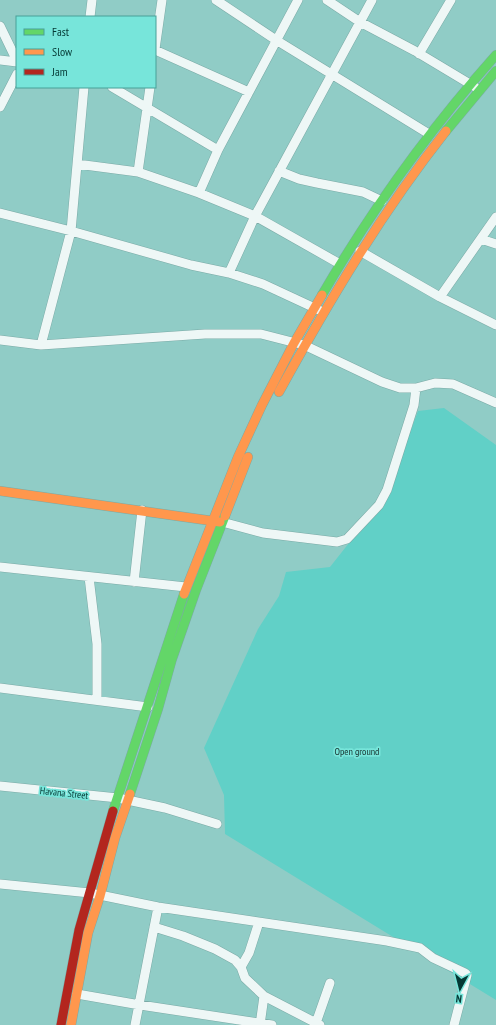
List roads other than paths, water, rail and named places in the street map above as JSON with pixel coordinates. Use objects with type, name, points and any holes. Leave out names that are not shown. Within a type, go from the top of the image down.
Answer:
[{"type":"main road","points":[[61,1025],[79,930],[105,837],[186,588],[238,457],[262,405],[294,343],[340,264],[429,134],[496,55]]},
{"type":"main road","points":[[71,1025],[88,933],[100,896],[115,838],[158,710],[172,659],[196,590],[246,460],[267,415],[304,345],[360,251],[402,189],[479,90],[496,71]]},
{"type":"main road","points":[[0,491],[222,522]]},
{"type":"street","points":[[90,16],[92,0]]},
{"type":"street","points":[[156,43],[162,0]]},
{"type":"street","points":[[216,0],[276,40],[429,134]]},
{"type":"street","points":[[199,193],[218,150],[298,0]]},
{"type":"street","points":[[327,0],[360,22],[419,54],[479,90]]},
{"type":"street","points":[[228,273],[255,216],[372,0]]},
{"type":"street","points":[[419,54],[451,0]]},
{"type":"street","points":[[0,26],[16,60]]},
{"type":"street","points":[[156,50],[249,92]]},
{"type":"street","points":[[0,60],[16,62]]},
{"type":"street","points":[[0,107],[16,76]]},
{"type":"street","points":[[42,345],[71,231],[84,88]]},
{"type":"street","points":[[114,88],[218,150]]},
{"type":"street","points":[[138,172],[150,88]]},
{"type":"street","points":[[77,164],[138,172],[199,193],[255,216],[340,264]]},
{"type":"street","points":[[280,171],[317,184],[363,192],[382,201]]},
{"type":"street","points":[[0,213],[228,273],[263,284],[323,312]]},
{"type":"street","points":[[440,297],[496,218]]},
{"type":"street","points":[[481,239],[496,244]]},
{"type":"street","points":[[360,251],[440,297],[496,325]]},
{"type":"street","points":[[0,340],[42,345],[205,334],[261,334],[304,345],[382,382],[400,388],[416,388],[435,383],[453,384],[496,403]]},
{"type":"street","points":[[222,522],[263,533],[337,542],[347,539],[380,505],[387,490],[414,405],[416,388]]},
{"type":"street","points":[[134,582],[142,510]]},
{"type":"street","points":[[0,568],[186,588]]},
{"type":"street","points":[[89,577],[97,644],[97,700]]},
{"type":"street","points":[[0,688],[148,707]]},
{"type":"street","name":"Havana Street","points":[[0,786],[118,798],[165,808],[217,824]]},
{"type":"street","points":[[0,884],[90,893],[158,907],[367,938],[420,948],[433,958],[467,975],[454,1025]]},
{"type":"street","points":[[135,1025],[158,907]]},
{"type":"street","points":[[241,967],[249,953],[259,922]]},
{"type":"street","points":[[154,927],[183,936],[215,949],[236,960],[246,978],[264,996],[318,1024],[330,983]]},
{"type":"street","points":[[77,994],[272,1025]]},
{"type":"street","points":[[260,1024],[264,996]]},
{"type":"park label","name":"Open ground","points":[[357,751]]}]
